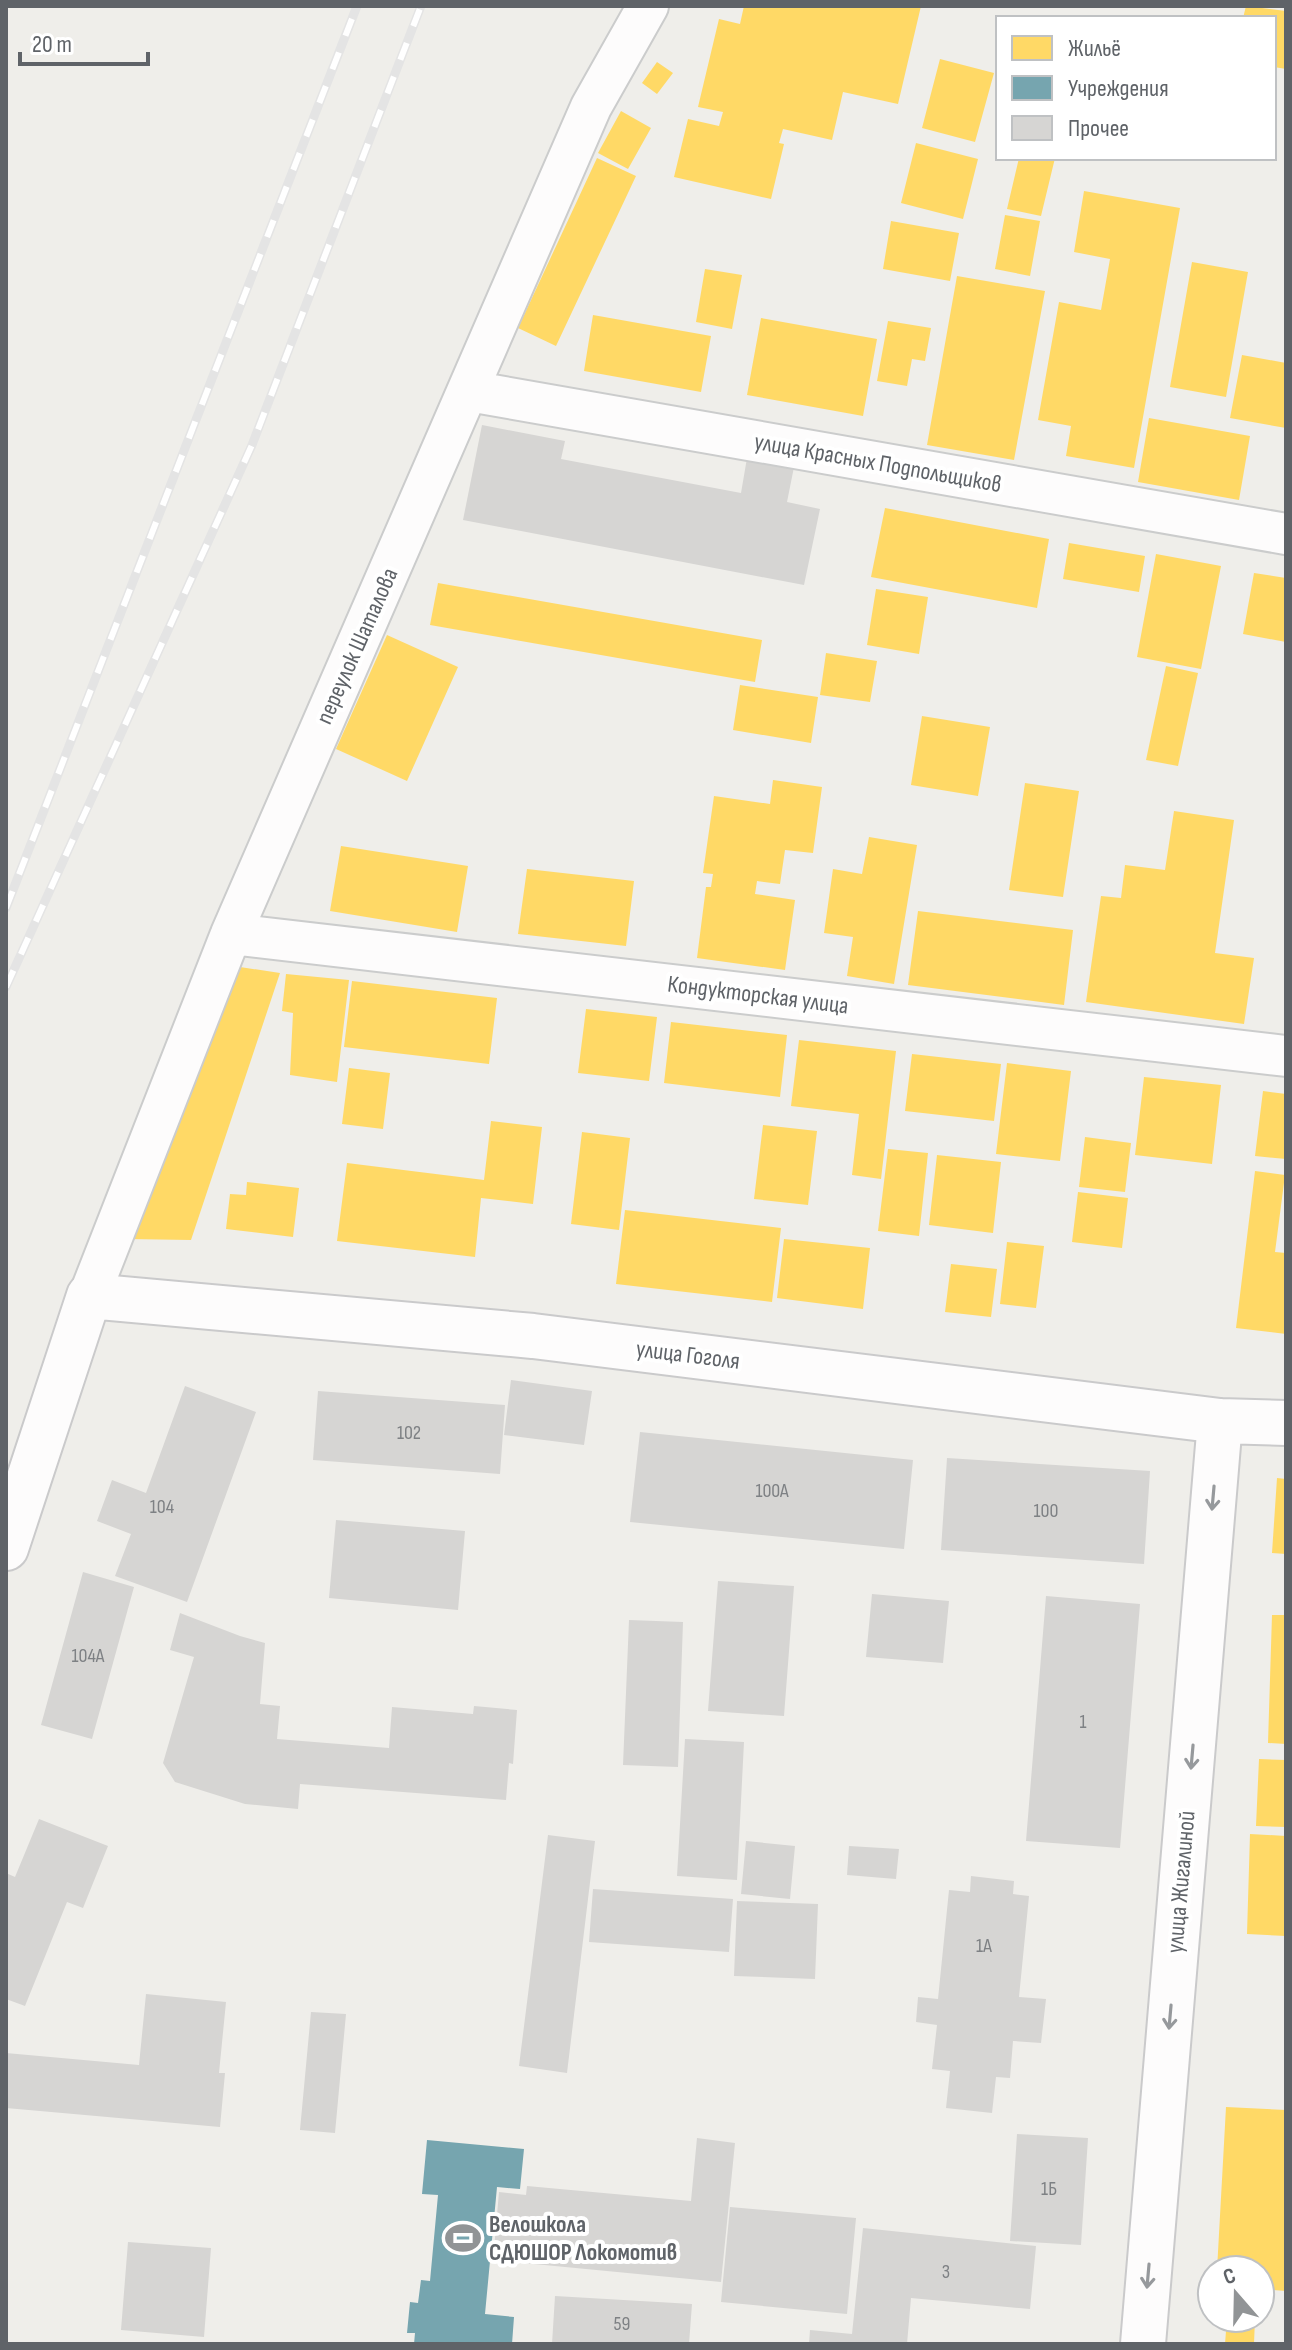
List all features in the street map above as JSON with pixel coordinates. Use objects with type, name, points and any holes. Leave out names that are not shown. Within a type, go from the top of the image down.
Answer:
[{"type":"main road","name":"улица Гоголя","points":[[89,1296],[533,1336],[1220,1421],[1286,1423]]},
{"type":"main road","points":[[6,1548],[89,1296]]},
{"type":"main road","name":"улица Жигалиной","points":[[1143,2344],[1220,1421]]},
{"type":"street","name":"переулок Шаталова","points":[[89,1296],[231,934],[591,107],[648,6]]},
{"type":"street","name":"улица Красных Подпольщиков","points":[[469,391],[1286,534]]},
{"type":"street","name":"Кондукторская улица","points":[[231,934],[1286,1056]]},
{"type":"building: Жильё","points":[[744,6],[921,6],[898,104],[843,92],[832,140],[783,129],[779,143],[784,144],[771,199],[674,177],[688,119],[719,126],[723,112],[698,107],[719,19],[740,24]]},
{"type":"building: Жильё","points":[[1246,6],[1286,11],[1286,69],[1276,67],[1276,16],[1244,16]]},
{"type":"building: Жильё","points":[[940,59],[994,73],[975,142],[922,128]]},
{"type":"building: Жильё","points":[[657,62],[673,73],[657,94],[642,83]]},
{"type":"building: Жильё","points":[[621,111],[651,128],[628,169],[598,153]]},
{"type":"building: Жильё","points":[[916,143],[978,159],[963,219],[901,203]]},
{"type":"building: Жильё","points":[[597,158],[636,176],[556,346],[518,328]]},
{"type":"building: Жильё","points":[[1019,160],[1055,160],[1041,216],[1007,209]]},
{"type":"building: Жильё","points":[[1084,191],[1180,208],[1134,468],[1066,456],[1071,426],[1038,420],[1059,302],[1101,310],[1110,259],[1074,252]]},
{"type":"building: Жильё","points":[[1005,215],[1040,221],[1030,276],[995,269]]},
{"type":"building: Жильё","points":[[891,221],[959,233],[950,281],[883,269]]},
{"type":"building: Жильё","points":[[1192,262],[1248,272],[1226,397],[1170,387]]},
{"type":"building: Жильё","points":[[705,269],[742,275],[732,329],[696,322]]},
{"type":"building: Жильё","points":[[957,276],[1045,291],[1014,460],[927,445]]},
{"type":"building: Жильё","points":[[593,315],[711,336],[701,392],[584,371]]},
{"type":"building: Жильё","points":[[761,318],[877,339],[863,416],[747,395]]},
{"type":"building: Жильё","points":[[888,321],[931,328],[925,361],[912,359],[907,386],[877,381]]},
{"type":"building: Жильё","points":[[1242,355],[1286,363],[1286,428],[1230,418]]},
{"type":"building: Жильё","points":[[1149,418],[1250,436],[1239,500],[1138,482]]},
{"type":"building: Жильё","points":[[885,508],[1049,539],[1037,608],[871,577]]},
{"type":"building: Жильё","points":[[1069,543],[1145,556],[1139,592],[1063,579]]},
{"type":"building: Жильё","points":[[1156,554],[1221,566],[1201,669],[1137,657]]},
{"type":"building: Жильё","points":[[1254,573],[1286,578],[1286,642],[1243,634]]},
{"type":"building: Жильё","points":[[438,583],[762,640],[755,682],[430,625]]},
{"type":"building: Жильё","points":[[876,589],[928,597],[919,654],[867,645]]},
{"type":"building: Жильё","points":[[387,635],[458,667],[407,781],[336,749]]},
{"type":"building: Жильё","points":[[826,653],[877,661],[870,702],[820,695]]},
{"type":"building: Жильё","points":[[1166,666],[1198,673],[1178,766],[1146,760]]},
{"type":"building: Жильё","points":[[740,685],[818,697],[811,743],[733,730]]},
{"type":"building: Жильё","points":[[922,716],[990,727],[978,796],[911,785]]},
{"type":"building: Жильё","points":[[773,780],[822,787],[813,853],[785,850],[780,884],[757,881],[755,894],[795,900],[785,970],[697,958],[706,887],[711,887],[713,874],[703,873],[714,796],[770,804]]},
{"type":"building: Жильё","points":[[1025,783],[1079,791],[1063,897],[1009,890]]},
{"type":"building: Жильё","points":[[1174,811],[1234,820],[1215,953],[1254,958],[1244,1024],[1086,1002],[1101,896],[1121,898],[1125,865],[1165,870]]},
{"type":"building: Жильё","points":[[869,837],[917,845],[894,984],[847,976],[853,937],[824,933],[833,869],[862,874]]},
{"type":"building: Жильё","points":[[341,846],[468,866],[457,932],[330,911]]},
{"type":"building: Жильё","points":[[527,869],[634,881],[626,946],[518,934]]},
{"type":"building: Жильё","points":[[918,911],[1073,930],[1064,1005],[908,985]]},
{"type":"building: Жильё","points":[[227,965],[280,973],[191,1240],[127,1239]]},
{"type":"building: Жильё","points":[[286,974],[349,980],[337,1082],[290,1075],[293,1013],[282,1011]]},
{"type":"building: Жильё","points":[[352,981],[497,998],[489,1064],[344,1047]]},
{"type":"building: Жильё","points":[[586,1009],[657,1017],[649,1081],[578,1073]]},
{"type":"building: Жильё","points":[[671,1022],[787,1035],[780,1097],[664,1083]]},
{"type":"building: Жильё","points":[[799,1040],[896,1051],[881,1179],[852,1175],[859,1114],[791,1106]]},
{"type":"building: Жильё","points":[[912,1054],[1001,1064],[994,1121],[905,1111]]},
{"type":"building: Жильё","points":[[1007,1063],[1071,1071],[1060,1161],[996,1154]]},
{"type":"building: Жильё","points":[[349,1068],[390,1073],[383,1129],[342,1124]]},
{"type":"building: Жильё","points":[[1144,1077],[1221,1085],[1212,1164],[1135,1155]]},
{"type":"building: Жильё","points":[[1263,1091],[1286,1094],[1286,1159],[1255,1156]]},
{"type":"building: Жильё","points":[[491,1121],[542,1127],[533,1204],[481,1198],[475,1257],[337,1241],[347,1163],[484,1180]]},
{"type":"building: Жильё","points":[[763,1125],[817,1131],[808,1205],[754,1199]]},
{"type":"building: Жильё","points":[[582,1132],[630,1138],[619,1230],[571,1224]]},
{"type":"building: Жильё","points":[[1085,1137],[1131,1143],[1125,1192],[1079,1187]]},
{"type":"building: Жильё","points":[[888,1149],[928,1153],[919,1236],[878,1231]]},
{"type":"building: Жильё","points":[[937,1155],[1001,1162],[993,1233],[929,1225]]},
{"type":"building: Жильё","points":[[1255,1171],[1285,1175],[1275,1252],[1286,1253],[1286,1334],[1236,1328]]},
{"type":"building: Жильё","points":[[247,1182],[299,1188],[293,1237],[226,1229],[230,1194],[246,1195]]},
{"type":"building: Жильё","points":[[1078,1192],[1128,1198],[1122,1248],[1072,1242]]},
{"type":"building: Жильё","points":[[625,1210],[781,1228],[772,1302],[616,1284]]},
{"type":"building: Жильё","points":[[784,1239],[870,1248],[863,1309],[777,1298]]},
{"type":"building: Жильё","points":[[1007,1242],[1044,1246],[1036,1308],[1000,1304]]},
{"type":"building: Жильё","points":[[951,1264],[997,1269],[991,1317],[945,1312]]},
{"type":"building: Жильё","points":[[1277,1478],[1286,1479],[1286,1554],[1272,1553]]},
{"type":"building: Жильё","points":[[1272,1615],[1286,1615],[1286,1744],[1268,1743]]},
{"type":"building: Жильё","points":[[1259,1759],[1286,1760],[1286,1827],[1256,1826]]},
{"type":"building: Жильё","points":[[1250,1834],[1286,1836],[1286,1936],[1247,1934]]},
{"type":"building: Жильё","points":[[1226,2107],[1286,2110],[1286,2291],[1276,2290],[1276,2254],[1218,2254]]},
{"type":"building: Жильё","points":[[1226,2334],[1254,2334],[1254,2344],[1225,2344]]},
{"type":"building: Учреждения","name":"Велошкола СДЮШОР Локомотив","points":[[427,2140],[524,2149],[520,2189],[497,2187],[485,2314],[514,2317],[512,2344],[414,2344],[415,2333],[407,2333],[410,2302],[418,2303],[421,2280],[430,2281],[438,2195],[422,2194]]},
{"type":"building: Прочее","points":[[482,425],[565,441],[561,459],[741,493],[747,458],[794,467],[787,502],[820,509],[804,585],[463,520]]},
{"type":"building: Прочее","points":[[511,1380],[592,1391],[584,1445],[504,1435]]},
{"type":"building: Прочее","points":[[185,1386],[256,1412],[187,1602],[115,1576],[131,1534],[97,1521],[112,1480],[146,1493]]},
{"type":"building: Прочее","points":[[318,1391],[505,1405],[500,1474],[313,1460]]},
{"type":"building: Прочее","points":[[640,1432],[913,1460],[904,1549],[630,1522]]},
{"type":"building: Прочее","points":[[947,1458],[1150,1471],[1144,1564],[941,1550]]},
{"type":"building: Прочее","points":[[336,1520],[465,1531],[458,1610],[329,1598]]},
{"type":"building: Прочее","points":[[83,1572],[134,1587],[92,1739],[41,1725]]},
{"type":"building: Прочее","points":[[718,1581],[794,1586],[784,1716],[708,1711]]},
{"type":"building: Прочее","points":[[872,1594],[949,1601],[943,1663],[866,1657]]},
{"type":"building: Прочее","points":[[1046,1596],[1140,1604],[1120,1848],[1026,1841]]},
{"type":"building: Прочее","points":[[180,1613],[265,1643],[260,1704],[280,1706],[277,1739],[389,1748],[392,1707],[473,1714],[474,1706],[517,1710],[513,1764],[509,1763],[506,1800],[300,1784],[298,1809],[245,1804],[175,1782],[163,1763],[194,1657],[170,1650]]},
{"type":"building: Прочее","points":[[629,1620],[683,1622],[678,1767],[623,1765]]},
{"type":"building: Прочее","points":[[685,1739],[744,1742],[737,1880],[677,1876]]},
{"type":"building: Прочее","points":[[39,1819],[108,1846],[83,1908],[67,1902],[25,2006],[6,1999],[6,1873],[15,1877]]},
{"type":"building: Прочее","points":[[548,1835],[595,1841],[567,2073],[519,2066]]},
{"type":"building: Прочее","points":[[746,1841],[795,1846],[790,1899],[741,1894]]},
{"type":"building: Прочее","points":[[849,1846],[899,1849],[896,1879],[847,1875]]},
{"type":"building: Прочее","points":[[971,1876],[1014,1881],[1013,1894],[1029,1896],[1019,1997],[1046,1999],[1041,2043],[1013,2041],[1010,2078],[996,2077],[992,2113],[946,2108],[950,2071],[932,2069],[937,2025],[916,2022],[918,1997],[938,1999],[949,1890],[970,1892]]},
{"type":"building: Прочее","points":[[593,1889],[733,1899],[729,1952],[589,1942]]},
{"type":"building: Прочее","points":[[737,1901],[818,1904],[815,1979],[734,1976]]},
{"type":"building: Прочее","points":[[146,1994],[226,2002],[219,2073],[225,2073],[220,2127],[6,2108],[6,2053],[139,2065]]},
{"type":"building: Прочее","points":[[311,2012],[346,2014],[335,2133],[300,2130]]},
{"type":"building: Прочее","points":[[1017,2134],[1088,2138],[1081,2245],[1010,2241]]},
{"type":"building: Прочее","points":[[697,2138],[735,2143],[721,2282],[493,2260],[499,2192],[526,2195],[527,2186],[691,2201]]},
{"type":"building: Прочее","points":[[730,2207],[856,2218],[847,2314],[721,2302]]},
{"type":"building: Прочее","points":[[863,2228],[1036,2246],[1030,2309],[911,2298],[907,2344],[809,2344],[810,2330],[852,2334]]},
{"type":"building: Прочее","points":[[128,2242],[211,2248],[204,2337],[121,2330]]},
{"type":"building: Прочее","points":[[555,2296],[692,2304],[689,2344],[552,2344]]},
{"type":"railway","points":[[6,908],[357,6]]},
{"type":"railway","points":[[6,987],[252,445],[421,6]]},
{"type":"place","name":"Велошкола СДЮШОР Локомотив","points":[[463,2238]]}]
